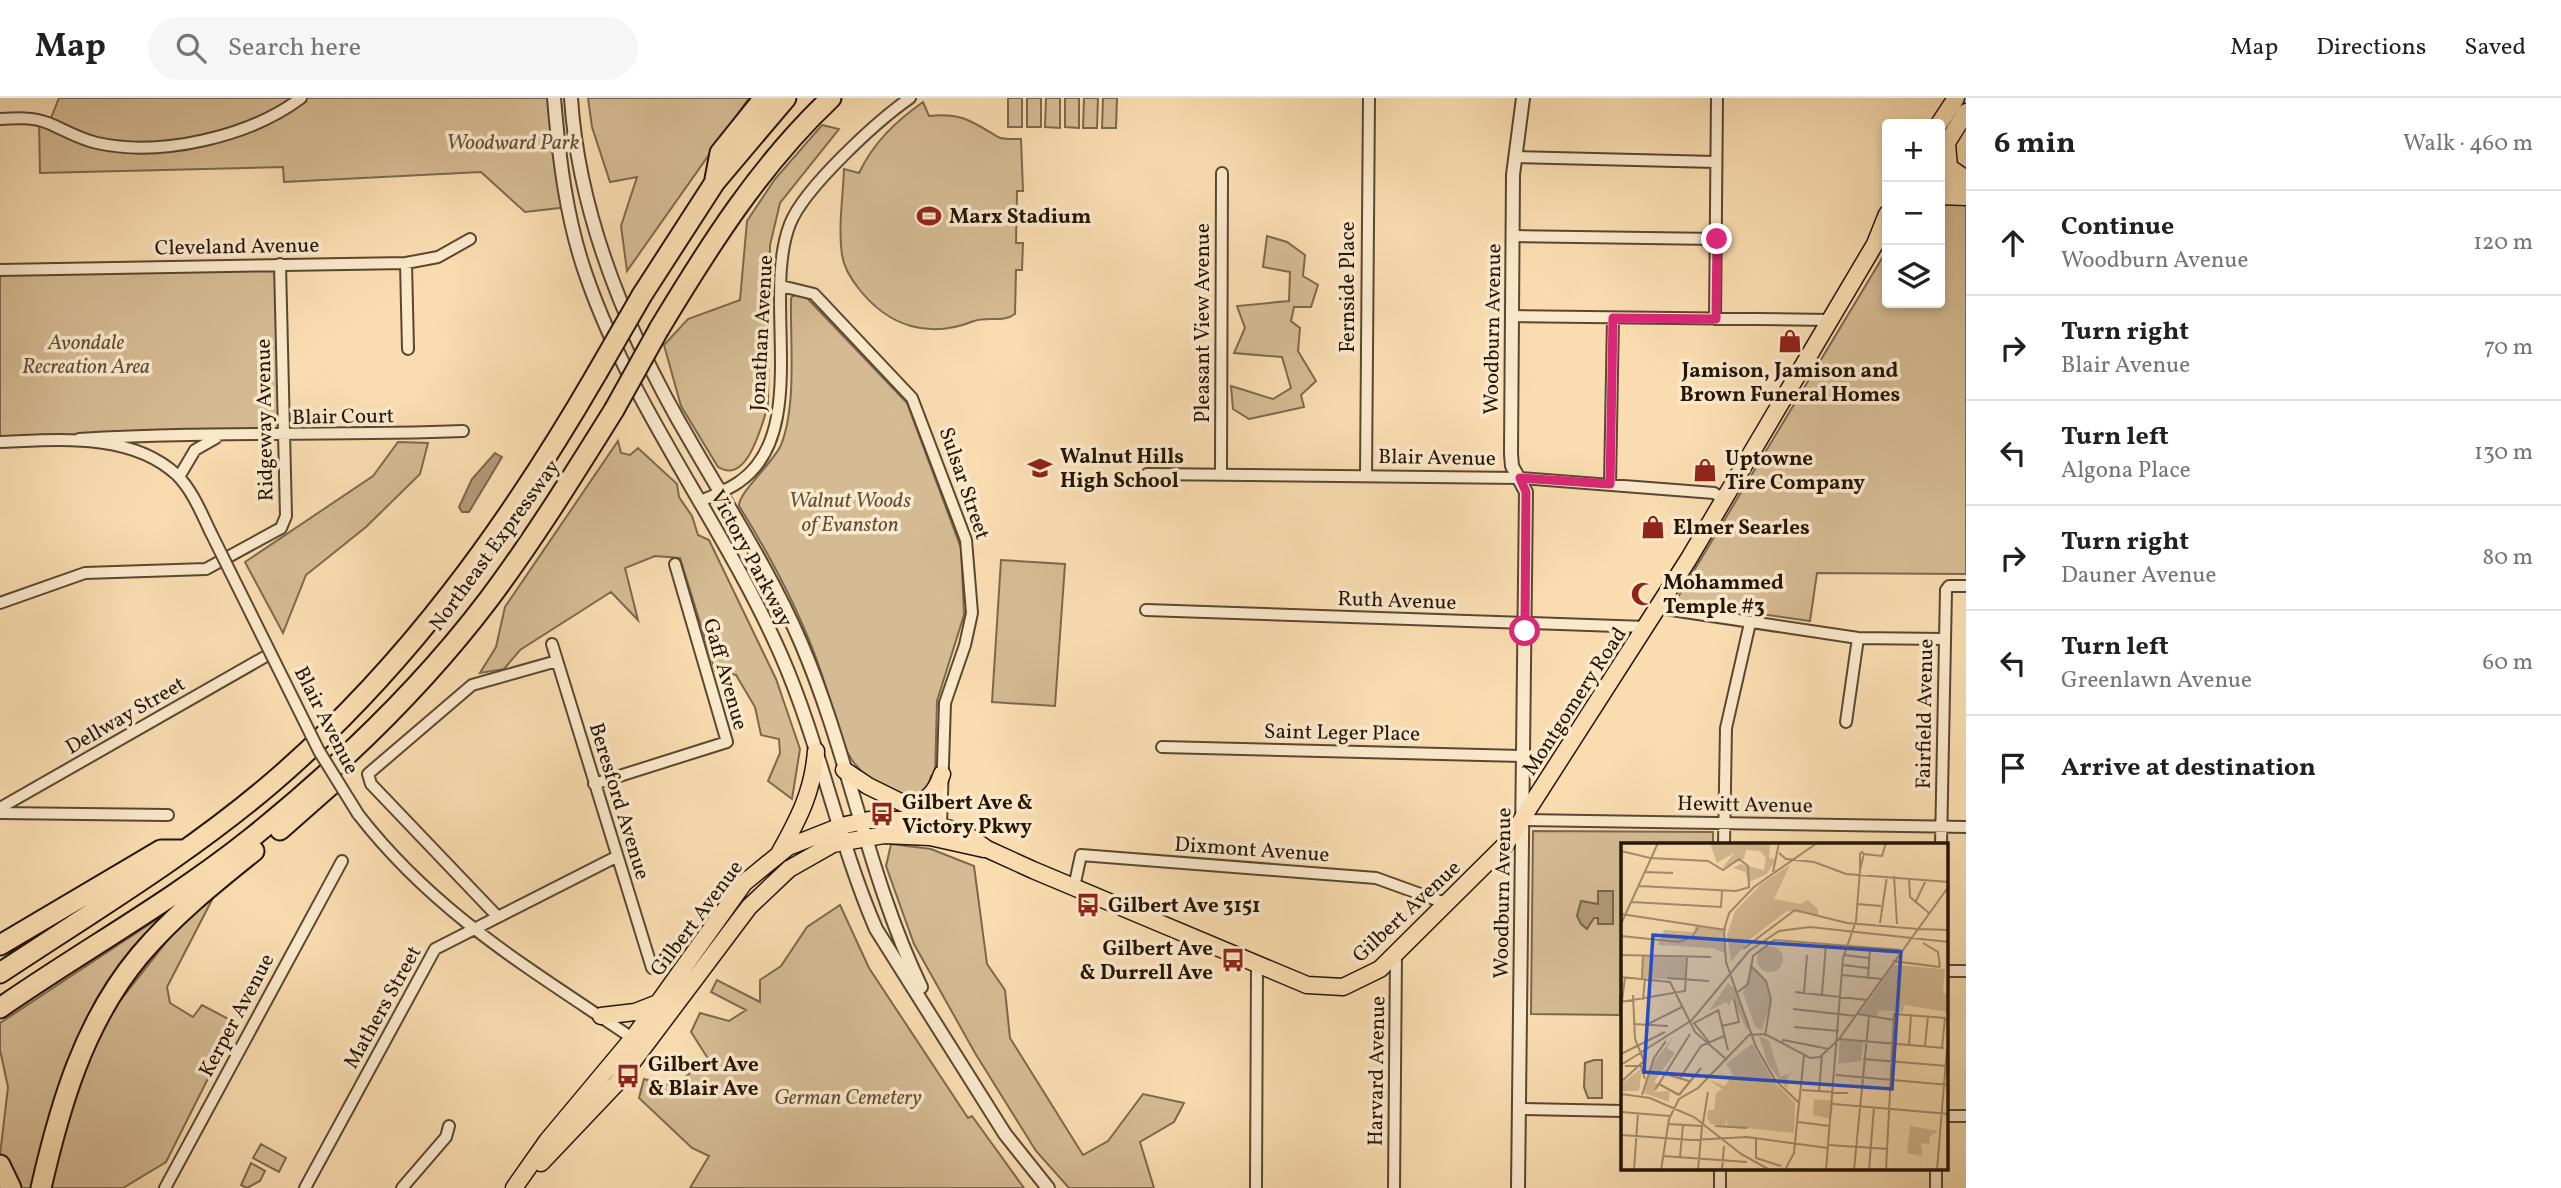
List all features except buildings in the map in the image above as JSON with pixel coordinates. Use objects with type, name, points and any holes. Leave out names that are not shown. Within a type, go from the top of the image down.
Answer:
[{"type":"highway","points":[[715,182],[720,153],[764,98]]},
{"type":"highway","name":"Northeast Expressway","points":[[0,973],[186,850],[272,783],[315,745],[385,674],[445,602],[495,535],[597,373],[642,295],[715,182],[786,98]]},
{"type":"highway","name":"Northeast Expressway","points":[[0,1008],[240,846],[319,780],[388,714],[488,600],[550,512],[738,205],[785,146],[831,98]]},
{"type":"highway","points":[[41,1188],[58,1116],[73,1072],[96,1022],[129,970],[192,902],[309,806],[376,742],[388,714]]},
{"type":"highway","points":[[0,945],[161,850],[186,850]]},
{"type":"highway","points":[[0,1165],[11,1188]]},
{"type":"main road","points":[[1942,119],[1956,98]]},
{"type":"main road","points":[[1945,146],[1966,112]]},
{"type":"main road","points":[[1945,155],[1949,167],[1966,179]]},
{"type":"main road","points":[[1945,180],[1966,186]]},
{"type":"main road","points":[[1945,196],[1966,197]]},
{"type":"main road","name":"Montgomery Road","points":[[1522,820],[1658,608],[1875,244],[1882,226]]},
{"type":"main road","name":"Montgomery Road","points":[[1875,244],[1882,237]]},
{"type":"main road","points":[[779,853],[805,808],[814,778],[816,751]]},
{"type":"main road","points":[[844,770],[868,786],[905,804],[941,829]]},
{"type":"main road","points":[[905,804],[925,801],[936,790],[942,774]]},
{"type":"main road","name":"Gilbert Avenue","points":[[515,1188],[547,1141],[640,1042],[762,892],[801,860],[832,844],[862,822],[912,820],[941,829],[963,832],[987,849],[1074,887],[1307,985],[1331,989],[1358,982],[1380,969],[1506,844],[1522,820]]},
{"type":"main road","name":"Gilbert Avenue","points":[[640,1042],[658,1003],[734,896],[779,853],[812,836],[843,834],[867,838],[941,829],[970,848],[987,849]]},
{"type":"main road","points":[[601,1016],[635,1012],[658,1003]]},
{"type":"street","points":[[0,119],[38,120],[75,137],[112,146],[184,144],[227,136],[253,127],[301,98]]},
{"type":"street","name":"Victory Parkway","points":[[554,98],[568,207],[586,276],[616,349],[701,500],[781,655],[876,929],[941,1028],[1004,1134],[1048,1188]]},
{"type":"street","name":"Victory Parkway","points":[[571,98],[577,149],[587,195],[618,298],[662,389],[722,492],[807,656],[899,941],[941,1028]]},
{"type":"street","name":"Jonathan Avenue","points":[[701,500],[741,481],[753,470],[773,435],[778,407],[784,242],[803,199],[818,180],[910,98]]},
{"type":"street","name":"Fernside Place","points":[[1366,476],[1369,98]]},
{"type":"street","name":"Woodburn Avenue","points":[[1518,1188],[1526,492],[1512,466],[1511,454],[1515,157],[1523,98]]},
{"type":"street","points":[[1716,319],[1717,98]]},
{"type":"street","points":[[1515,157],[1716,162]]},
{"type":"street","name":"Pleasant View Avenue","points":[[1221,474],[1223,173]]},
{"type":"street","points":[[1513,236],[1717,239]]},
{"type":"street","name":"Cleveland Avenue","points":[[0,270],[406,263],[438,257],[470,239]]},
{"type":"street","points":[[406,263],[408,349]]},
{"type":"street","name":"Ridgeway Avenue","points":[[0,603],[85,573],[206,569],[281,528],[286,516],[280,264]]},
{"type":"street","name":"Sulsar Street","points":[[781,286],[814,294],[912,398],[966,540],[972,613],[965,645],[945,703],[941,829]]},
{"type":"street","points":[[1512,316],[1830,320]]},
{"type":"street","points":[[1610,484],[1613,318]]},
{"type":"street","name":"Blair Court","points":[[79,439],[197,434],[285,436],[463,431]]},
{"type":"street","name":"Blair Court","points":[[179,477],[195,450],[204,442],[223,436]]},
{"type":"street","name":"Blair Avenue","points":[[0,442],[79,439],[134,451],[158,462],[179,477],[210,531],[319,751],[358,814],[396,861],[471,929],[640,1042]]},
{"type":"street","name":"Blair Avenue","points":[[1147,474],[1520,478],[1714,493],[1724,499]]},
{"type":"street","name":"Gaff Avenue","points":[[594,784],[727,742],[674,564]]},
{"type":"street","name":"Fairfield Avenue","points":[[1941,843],[1945,590],[1949,586],[1966,586]]},
{"type":"street","points":[[1658,608],[1858,638],[1944,639]]},
{"type":"street","name":"Ruth Avenue","points":[[1146,610],[1646,627]]},
{"type":"street","points":[[1724,843],[1726,728],[1750,623]]},
{"type":"street","points":[[1846,722],[1858,638]]},
{"type":"street","name":"Beresford Avenue","points":[[552,644],[652,968]]},
{"type":"street","name":"Dellway Street","points":[[0,811],[268,655]]},
{"type":"street","points":[[497,916],[371,784],[368,774],[472,685],[557,661]]},
{"type":"street","name":"Saint Leger Place","points":[[1161,747],[1522,756]]},
{"type":"street","points":[[0,811],[168,815]]},
{"type":"street","name":"Hewitt Avenue","points":[[1522,820],[1966,827]]},
{"type":"street","name":"Dixmont Avenue","points":[[1074,887],[1081,855],[1376,878],[1448,904]]},
{"type":"street","name":"Mathers Street","points":[[305,1188],[435,949],[616,857]]},
{"type":"street","name":"Kerper Avenue","points":[[165,1188],[342,860]]},
{"type":"street","name":"Harvard Avenue","points":[[1394,1188],[1396,954]]},
{"type":"street","points":[[1256,1188],[1257,965]]},
{"type":"street","points":[[1948,971],[1966,971]]},
{"type":"street","points":[[1520,1110],[1621,1111]]},
{"type":"street","points":[[1948,1116],[1966,1116]]},
{"type":"street","points":[[402,1188],[446,1137],[449,1126]]},
{"type":"street","points":[[1720,1170],[1720,1188]]},
{"type":"street","points":[[1936,1170],[1936,1188]]},
{"type":"green space","name":"Woodward Park","points":[[59,98],[554,98],[568,207],[525,212],[481,172],[284,182],[283,167],[40,173],[39,120],[49,123]]},
{"type":"green space","points":[[588,98],[749,98],[627,271],[621,226],[637,177],[610,182],[592,127]]},
{"type":"green space","points":[[1008,98],[1022,98],[1022,127],[1008,127]]},
{"type":"green space","points":[[1027,98],[1041,98],[1041,127],[1027,127]]},
{"type":"green space","points":[[1046,98],[1060,98],[1060,128],[1045,127]]},
{"type":"green space","points":[[1065,98],[1079,98],[1079,128],[1065,127]]},
{"type":"green space","points":[[1084,98],[1098,98],[1097,128],[1083,128]]},
{"type":"green space","points":[[1103,98],[1117,98],[1116,128],[1102,128]]},
{"type":"green space","name":"Marx Stadium","points":[[923,102],[929,116],[958,117],[1000,138],[1021,139],[1023,191],[1017,191],[1016,243],[1023,243],[1022,270],[1016,270],[1015,314],[1010,317],[979,320],[941,329],[911,326],[883,313],[856,285],[846,269],[840,234],[844,169],[859,173],[886,133]]},
{"type":"green space","name":"Walnut Woods of Evanston","points":[[822,125],[839,129],[780,203],[770,245],[768,406],[752,450],[738,468],[729,471],[718,467],[681,406],[664,345],[688,319],[740,300],[747,221],[775,179]]},
{"type":"green space","points":[[1945,204],[1966,205],[1966,574],[1817,573],[1810,621],[1675,602],[1882,258],[1882,308],[1945,308]]},
{"type":"green space","points":[[1267,236],[1287,242],[1305,255],[1303,276],[1318,285],[1311,307],[1294,307],[1291,321],[1300,328],[1298,351],[1316,381],[1301,395],[1304,407],[1249,419],[1233,409],[1231,386],[1273,399],[1291,388],[1282,357],[1234,353],[1245,328],[1237,306],[1289,301],[1290,272],[1263,267]]},
{"type":"green space","name":"Avondale Recreation Area","points":[[280,264],[285,436],[0,442],[0,270]]},
{"type":"green space","name":"Walnut Woods of Evanston","points":[[794,295],[806,297],[907,403],[961,548],[964,615],[937,701],[935,776],[931,776],[924,790],[914,796],[886,789],[852,760],[842,740],[820,669],[794,606],[739,506],[744,494],[777,452],[786,429],[792,373],[791,298]]},
{"type":"green space","points":[[618,441],[621,453],[630,455],[638,448],[677,484],[679,497],[692,516],[698,535],[709,540],[776,679],[800,749],[792,799],[768,781],[780,753],[779,739],[761,735],[755,707],[736,675],[715,671],[680,558],[655,556],[625,568],[638,620],[611,592],[520,650],[504,669],[480,673],[496,647],[505,607]]},
{"type":"green space","points":[[398,442],[428,443],[420,474],[366,527],[306,575],[283,633],[245,562],[373,476]]},
{"type":"green space","points":[[1001,560],[1065,564],[1055,706],[992,702]]},
{"type":"green space","points":[[1533,831],[1713,832],[1713,843],[1621,843],[1620,1015],[1531,1014]]},
{"type":"green space","points":[[891,844],[931,849],[974,866],[987,964],[1005,990],[1010,1038],[1083,1155],[1108,1141],[1143,1094],[1184,1103],[1174,1122],[1140,1142],[1154,1188],[1069,1188],[1036,1151],[975,1053],[914,944],[886,866]]},
{"type":"green space","points":[[214,896],[167,987],[170,1003],[193,1017],[202,1005],[236,1023],[166,1162],[123,1188],[47,1188],[62,1123],[108,1016],[190,912]]},
{"type":"green space","name":"German Cemetery","points":[[840,905],[869,968],[968,1118],[972,1116],[1024,1188],[690,1188],[709,1156],[692,1148],[639,1098],[644,1079],[675,1087],[707,1057],[691,1032],[700,1013],[729,1021],[746,1010],[711,992],[717,980],[760,1002],[760,980],[781,966],[807,927]]},
{"type":"green space","points":[[174,908],[120,976],[34,1188],[21,1188],[0,1155],[8,1087],[0,1050],[0,1023]]},
{"type":"green space","points":[[1602,1060],[1602,1098],[1588,1098],[1584,1087],[1585,1063]]},
{"type":"green space","points":[[261,1144],[286,1158],[279,1172],[253,1158]]},
{"type":"green space","points":[[251,1163],[265,1171],[260,1181],[247,1188],[241,1185]]},
{"type":"shaded area","points":[[495,453],[502,457],[469,512],[462,512],[459,507],[472,479]]},
{"type":"shaded area","points":[[1598,891],[1613,891],[1613,924],[1598,924],[1598,918],[1594,918],[1587,929],[1577,916],[1581,901],[1598,904]]},
{"type":"place","name":"Marx Stadium","points":[[929,216]]},
{"type":"place","name":"Jamison, Jamison and Brown Funeral Homes","points":[[1790,341]]},
{"type":"place","name":"Walnut Hills High School","points":[[1040,468]]},
{"type":"place","name":"Uptowne Tire Company","points":[[1705,470]]},
{"type":"place","name":"Elmer Searles","points":[[1653,527]]},
{"type":"place","name":"Mohammed Temple #3","points":[[1643,594]]},
{"type":"place","name":"Gilbert Ave & Victory Pkwy","points":[[882,814]]},
{"type":"place","name":"Gilbert Ave 3151","points":[[1088,905]]},
{"type":"place","name":"Gilbert Ave & Durrell Ave","points":[[1233,960]]},
{"type":"place","name":"Gilbert Ave & Blair Ave","points":[[628,1076]]},
{"type":"route","points":[[1525,631],[1526,492],[1520,478],[1610,484],[1613,318],[1716,319],[1717,239]]}]
